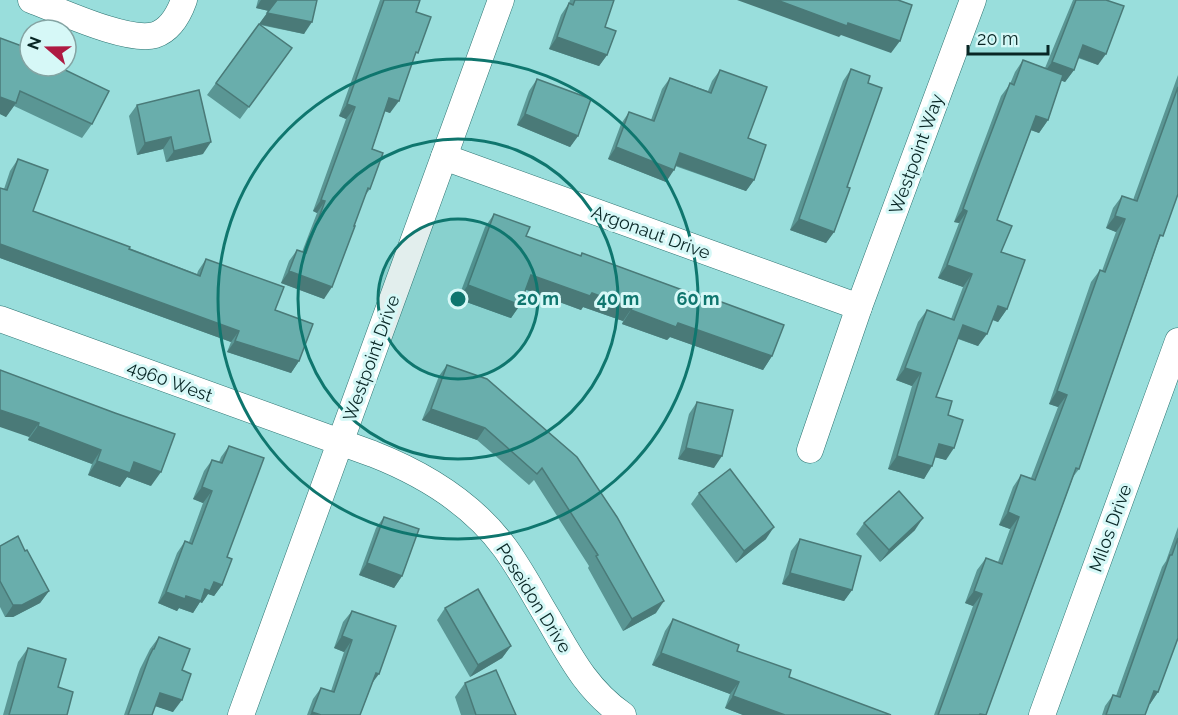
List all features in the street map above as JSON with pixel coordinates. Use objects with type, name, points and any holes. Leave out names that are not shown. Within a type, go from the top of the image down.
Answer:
[{"type":"street","points":[[31,0],[119,32],[143,36],[156,34],[166,28],[174,19],[184,0]]},
{"type":"street","name":"Westpoint Drive","points":[[241,715],[501,0]]},
{"type":"street","name":"Westpoint Way","points":[[810,450],[859,307],[973,0]]},
{"type":"street","name":"Argonaut Drive","points":[[444,157],[859,307]]},
{"type":"street","name":"4960 West","points":[[0,319],[341,442]]},
{"type":"street","name":"Milos Drive","points":[[1042,715],[1178,341]]},
{"type":"street","name":"Poseidon Drive","points":[[341,442],[418,474],[438,485],[476,514],[517,566],[580,673],[596,694],[622,715]]},
{"type":"building","points":[[277,0],[317,0],[312,22],[267,13]]},
{"type":"building","points":[[384,0],[420,0],[416,12],[431,17],[399,101],[389,98],[372,149],[383,153],[332,287],[289,271],[297,250],[306,253],[325,201],[321,200],[355,107],[347,104]]},
{"type":"building","points":[[575,0],[614,0],[605,27],[616,31],[607,55],[557,37],[569,3],[573,5]]},
{"type":"building","points":[[777,0],[898,0],[912,5],[900,41],[848,23],[847,26]]},
{"type":"building","points":[[1076,0],[1106,0],[1124,6],[1106,54],[1083,45],[1074,70],[1052,62]]},
{"type":"building","points":[[259,24],[292,48],[249,107],[216,83]]},
{"type":"building","points":[[0,38],[18,45],[18,78],[78,78],[78,76],[109,91],[92,124],[20,91],[16,103],[0,97]]},
{"type":"building","points":[[1023,60],[1063,75],[1048,120],[1036,116],[997,220],[1012,226],[1001,252],[1025,260],[1007,309],[998,306],[987,334],[963,325],[936,397],[952,401],[948,415],[963,420],[954,448],[939,444],[932,466],[897,456],[921,373],[905,368],[927,310],[954,320],[972,274],[947,265],[967,211],[963,209],[980,162],[1010,83],[1014,85]]},
{"type":"building","points":[[851,69],[870,76],[868,83],[882,88],[847,187],[850,188],[834,232],[799,219]]},
{"type":"building","points":[[720,70],[767,87],[748,138],[766,145],[754,180],[680,153],[674,170],[616,147],[629,112],[654,121],[670,78],[711,93]]},
{"type":"building","points":[[537,79],[591,99],[578,136],[525,114]]},
{"type":"building","points":[[1178,87],[1178,194],[1163,236],[1160,235],[1079,469],[1076,468],[986,715],[938,715],[982,594],[974,591],[986,558],[1002,564],[1019,517],[1008,512],[1021,475],[1035,480],[1067,395],[1057,391],[1100,270],[1105,272],[1125,219],[1115,216],[1122,196],[1137,201]]},
{"type":"building","points":[[199,90],[211,142],[174,151],[171,137],[145,143],[137,105]]},
{"type":"building","points":[[18,159],[48,170],[33,211],[200,276],[206,259],[284,287],[275,310],[313,324],[299,361],[235,341],[239,331],[0,244],[0,188],[7,190]]},
{"type":"building","points":[[494,214],[530,227],[526,236],[581,256],[582,253],[784,325],[772,356],[678,323],[676,327],[592,293],[590,296],[531,275],[520,305],[468,285]]},
{"type":"building","points":[[447,365],[487,379],[577,457],[617,517],[664,601],[632,619],[596,556],[598,555],[542,468],[537,474],[485,428],[431,409]]},
{"type":"building","points":[[0,370],[175,434],[161,472],[134,462],[130,473],[97,461],[101,450],[38,426],[39,423],[0,410]]},
{"type":"building","points":[[697,402],[733,410],[722,456],[686,448]]},
{"type":"building","points":[[229,446],[264,458],[227,557],[232,559],[222,585],[214,582],[210,591],[205,589],[201,601],[186,596],[185,599],[166,592],[185,541],[192,544],[212,491],[202,487],[212,460],[222,463]]},
{"type":"building","points":[[730,469],[774,527],[744,551],[699,493]]},
{"type":"building","points":[[899,491],[923,518],[889,550],[864,523]]},
{"type":"building","points":[[384,517],[419,529],[402,576],[367,563]]},
{"type":"building","points":[[18,536],[49,591],[22,605],[13,605],[0,581],[0,546]]},
{"type":"building","points":[[1178,538],[1178,638],[1158,692],[1154,691],[1145,715],[1106,715],[1113,695],[1120,697]]},
{"type":"building","points":[[800,539],[861,556],[852,590],[790,573]]},
{"type":"building","points":[[478,589],[511,646],[478,665],[445,608]]},
{"type":"building","points":[[352,611],[396,626],[379,674],[376,673],[360,715],[321,715],[312,712],[321,688],[334,692],[352,640],[342,636]]},
{"type":"building","points":[[673,619],[739,645],[737,651],[791,670],[789,677],[891,715],[785,715],[733,696],[739,682],[661,653]]},
{"type":"building","points":[[159,637],[190,649],[182,670],[191,674],[182,700],[160,693],[152,715],[128,715],[149,657]]},
{"type":"building","points":[[28,648],[66,659],[58,687],[73,692],[67,715],[9,715]]},
{"type":"building","points":[[496,670],[516,715],[476,715],[465,683]]}]
